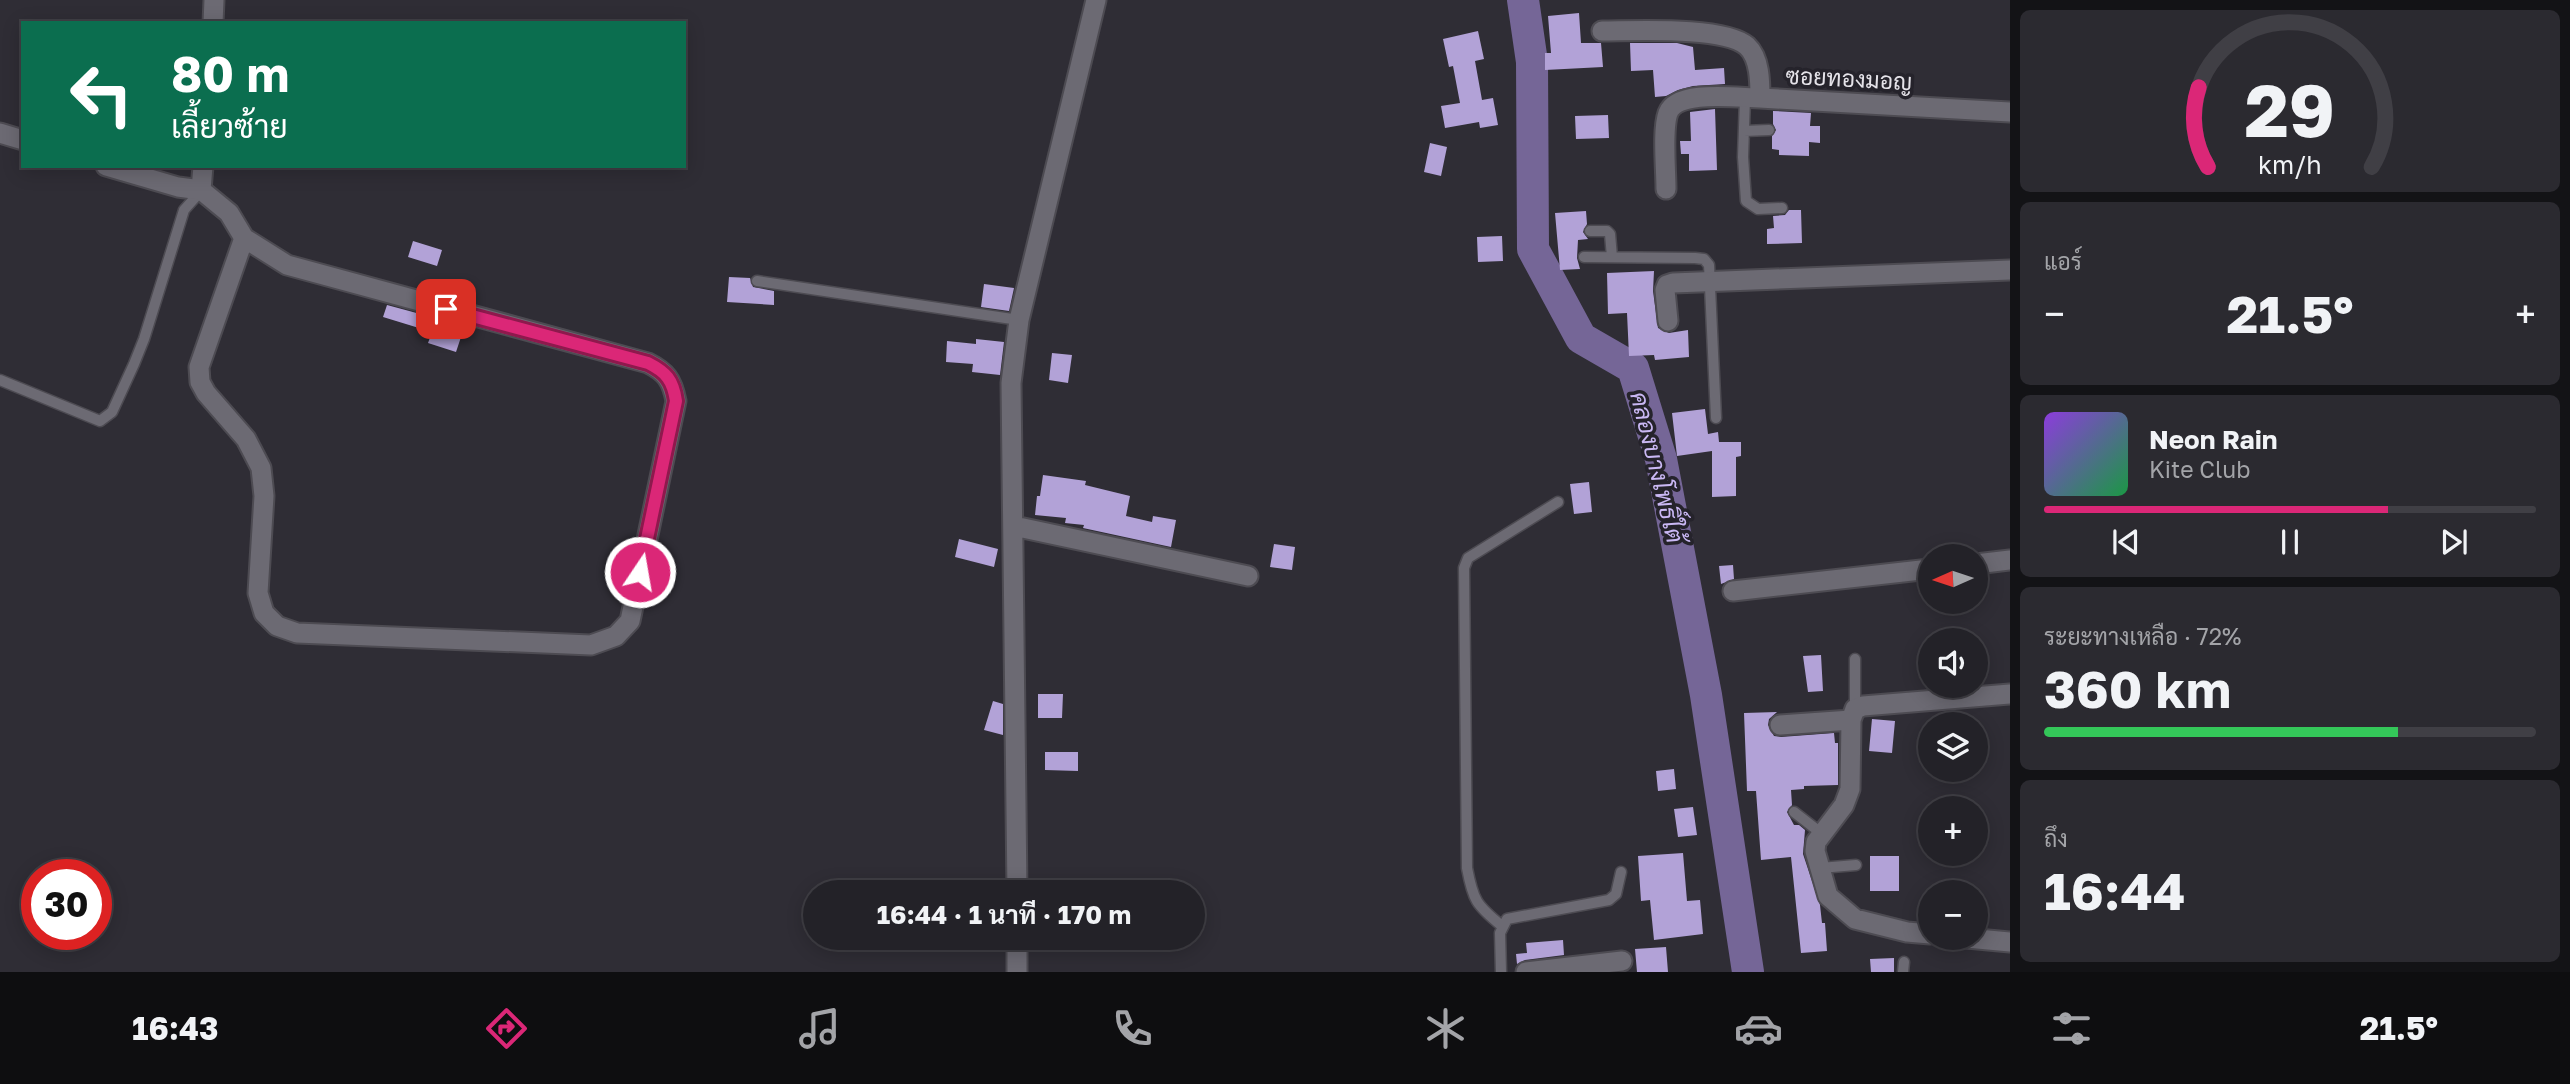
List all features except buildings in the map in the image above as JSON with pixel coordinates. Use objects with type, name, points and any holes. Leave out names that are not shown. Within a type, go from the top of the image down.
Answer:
[{"type":"street","points":[[213,21],[214,0]]},
{"type":"street","points":[[1017,880],[1011,383],[1019,320],[1096,0]]},
{"type":"street","name":"ซอยทองมอญ","points":[[1602,31],[1672,31],[1733,39],[1746,46],[1758,69],[1753,98],[2010,112]]},
{"type":"street","points":[[1666,189],[1667,124],[1669,111],[1675,103],[1698,97],[1753,98]]},
{"type":"street","points":[[0,133],[21,139]]},
{"type":"street","points":[[113,168],[178,187],[201,190],[229,213],[244,238],[287,265],[648,363],[664,371],[673,383],[676,401],[630,621],[616,636],[591,645],[297,633],[277,626],[264,613],[258,593],[264,496],[261,468],[246,439],[206,393],[200,382],[199,367],[244,238]]},
{"type":"street","points":[[201,190],[203,168]]},
{"type":"street","points":[[1668,321],[1665,290],[1667,285],[2010,270]]},
{"type":"street","points":[[1014,526],[1248,576]]},
{"type":"street","points":[[1988,563],[2010,560]]},
{"type":"street","points":[[1733,590],[1918,570]]},
{"type":"street","points":[[1780,725],[1853,715],[1863,706],[2010,694]]},
{"type":"street","points":[[1853,715],[1850,789],[1844,804],[1816,842],[1815,851],[1828,896],[1855,919],[1918,933]]},
{"type":"street","points":[[1988,940],[2010,942]]},
{"type":"street","points":[[1017,950],[1017,972]]},
{"type":"street","points":[[1526,972],[1622,961]]},
{"type":"lane","points":[[1753,98],[1744,131],[1746,201],[1758,209],[1782,208]]},
{"type":"lane","points":[[1744,131],[1769,130]]},
{"type":"lane","points":[[0,380],[100,421],[112,412],[144,339],[184,211],[201,190]]},
{"type":"lane","points":[[1590,231],[1607,231],[1611,234],[1612,257]]},
{"type":"lane","points":[[1584,257],[1704,259],[1709,265],[1716,418]]},
{"type":"lane","points":[[757,281],[1019,320]]},
{"type":"lane","points":[[1502,926],[1480,909],[1472,893],[1467,868],[1464,568],[1468,558],[1558,502]]},
{"type":"lane","points":[[1853,715],[1855,659]]},
{"type":"lane","points":[[1794,812],[1821,833]]},
{"type":"lane","points":[[1820,868],[1856,865]]},
{"type":"lane","points":[[1501,972],[1502,926],[1507,919],[1609,900],[1616,894],[1622,872]]},
{"type":"waterway","name":"คลองบางโพธิ์ใต้","points":[[1523,0],[1532,62],[1533,249],[1581,338],[1633,368],[1661,459],[1706,695],[1748,972]]},
{"type":"route","points":[[446,309],[648,363],[664,371],[673,383],[676,401],[640,572]]}]
